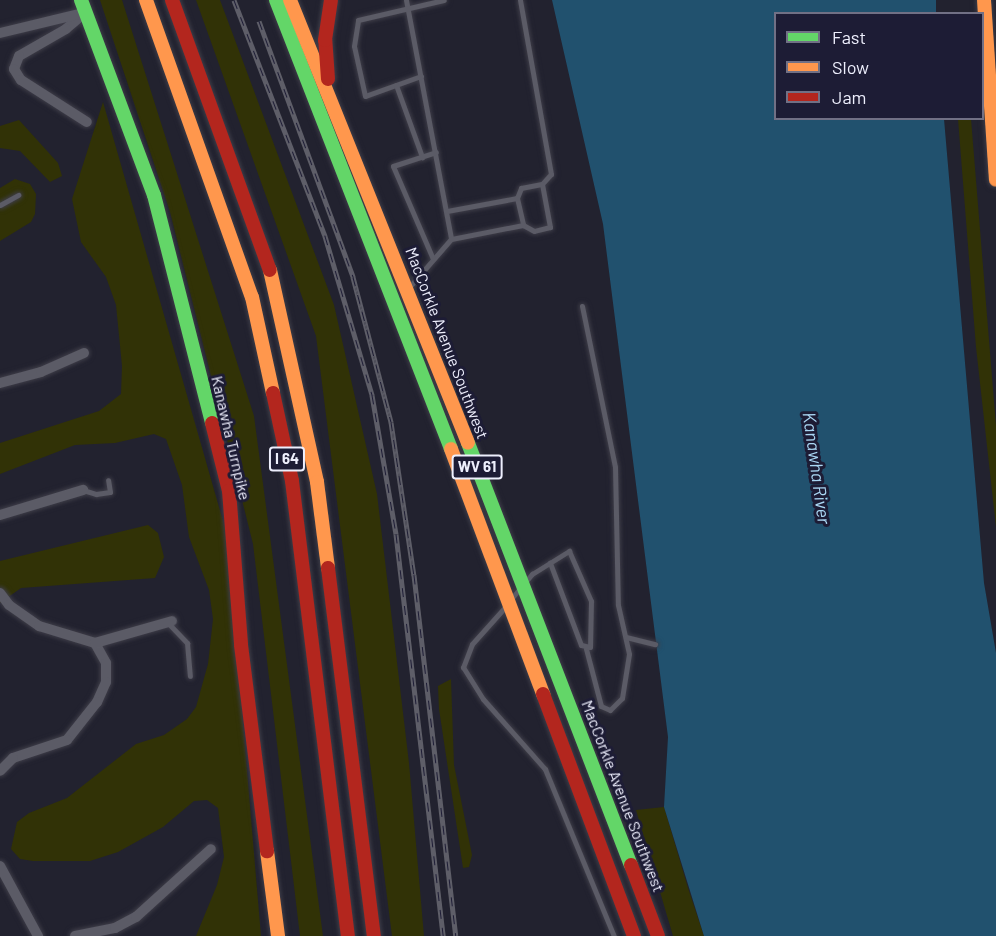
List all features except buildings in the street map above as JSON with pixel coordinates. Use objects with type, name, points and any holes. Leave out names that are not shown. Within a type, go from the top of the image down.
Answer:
[{"type":"main road","name":"I 64","points":[[146,0],[252,297],[292,482],[348,936]]},
{"type":"main road","name":"I 64","points":[[172,0],[277,289],[317,482],[374,936]]},
{"type":"main road","name":"MacCorkle Avenue Southwest","points":[[276,0],[297,34],[339,121],[409,288],[658,936]]},
{"type":"main road","name":"MacCorkle Avenue Southwest","points":[[290,0],[297,34],[634,936]]},
{"type":"main road","points":[[297,34],[331,0]]},
{"type":"main road","points":[[331,0],[325,40],[326,69],[339,121]]},
{"type":"main road","points":[[984,0],[990,31],[996,180]]},
{"type":"main road","name":"Kanawha Turnpike","points":[[83,6],[154,195],[229,491],[241,645],[278,936]]},
{"type":"street","points":[[0,33],[83,6]]},
{"type":"street","points":[[83,6],[19,56],[14,69],[21,80],[87,122]]},
{"type":"street","points":[[0,383],[41,372],[84,353]]},
{"type":"street","points":[[0,515],[83,490]]},
{"type":"street","points":[[0,593],[9,605],[39,626],[95,643],[169,622]]},
{"type":"street","points":[[0,771],[14,758],[67,740],[85,718],[106,682],[106,663],[95,643]]},
{"type":"street","points":[[75,936],[115,928],[136,917],[211,849]]},
{"type":"street","points":[[0,867],[38,936]]},
{"type":"lane","points":[[421,76],[365,96],[354,46],[358,20],[407,3],[444,0]]},
{"type":"lane","points":[[520,0],[551,174],[542,184],[521,188],[517,198],[523,225]]},
{"type":"lane","points":[[407,3],[451,239]]},
{"type":"lane","points":[[396,85],[422,157]]},
{"type":"lane","points":[[433,259],[393,166],[436,152]]},
{"type":"lane","points":[[393,295],[409,288],[451,239],[523,225],[534,231],[550,227],[542,184]]},
{"type":"lane","points":[[0,205],[18,195]]},
{"type":"lane","points":[[447,211],[517,198]]},
{"type":"lane","points":[[550,563],[581,645],[586,649],[601,706],[610,710],[622,698],[626,678],[626,637],[618,606],[615,467],[582,306]]},
{"type":"lane","points":[[83,490],[96,494],[110,492],[108,480]]},
{"type":"lane","points":[[586,649],[591,642],[591,601],[569,551],[523,583],[472,644],[463,667],[483,699],[545,769],[614,936]]},
{"type":"lane","points":[[169,622],[185,638],[190,676]]},
{"type":"lane","points":[[626,637],[655,644]]},
{"type":"shaded area","points":[[100,0],[122,0],[254,416],[323,936],[300,936],[253,544],[170,212]]},
{"type":"shaded area","points":[[196,0],[220,0],[334,305],[377,494],[409,763],[424,936],[392,936],[316,336]]},
{"type":"shaded area","points":[[103,102],[227,535],[261,936],[196,936],[217,885],[224,857],[218,808],[207,800],[194,801],[163,827],[118,852],[90,861],[33,861],[20,859],[11,849],[17,822],[29,813],[67,798],[136,744],[164,735],[187,719],[196,707],[208,664],[213,619],[209,590],[189,537],[182,485],[166,439],[154,434],[115,443],[75,445],[0,474],[0,443],[99,411],[121,394],[122,366],[116,305],[106,277],[81,242],[72,199]]},
{"type":"shaded area","points":[[19,120],[58,163],[62,176],[50,182],[20,151],[0,148],[0,126]]},
{"type":"shaded area","points":[[958,120],[971,120],[996,426],[996,527],[976,347]]},
{"type":"shaded area","points":[[15,179],[30,184],[36,194],[35,214],[31,222],[0,241],[0,188]]},
{"type":"shaded area","points":[[148,525],[158,533],[164,557],[155,578],[21,588],[0,603],[0,561]]},
{"type":"shaded area","points":[[451,679],[454,765],[472,855],[469,867],[463,868],[439,709],[438,686]]},
{"type":"shaded area","points":[[664,807],[704,936],[673,936],[636,810]]},
{"type":"water","name":"Kanawha River","points":[[552,0],[936,0],[936,12],[774,12],[774,120],[944,120],[984,583],[996,653],[996,936],[704,936],[664,807],[668,737],[603,224]]},
{"type":"railway","points":[[234,0],[325,236],[372,395],[396,534],[443,936]]},
{"type":"railway","points":[[259,21],[353,277],[391,422],[414,575],[456,936]]},
{"type":"traffic: fast","points":[[81,0],[154,195],[212,423]]},
{"type":"traffic: fast","points":[[276,0],[451,449]]},
{"type":"traffic: fast","points":[[468,443],[631,865]]},
{"type":"traffic: slow","points":[[146,0],[252,297],[273,393]]},
{"type":"traffic: slow","points":[[290,0],[468,443]]},
{"type":"traffic: slow","points":[[984,0],[996,180]]},
{"type":"traffic: slow","points":[[270,270],[317,482],[328,568]]},
{"type":"traffic: slow","points":[[451,449],[543,694]]},
{"type":"traffic: slow","points":[[267,851],[278,936]]},
{"type":"traffic: jam","points":[[172,0],[270,270]]},
{"type":"traffic: jam","points":[[328,79],[325,40],[331,0]]},
{"type":"traffic: jam","points":[[273,393],[292,481],[348,936]]},
{"type":"traffic: jam","points":[[212,423],[229,491],[241,645],[267,851]]},
{"type":"traffic: jam","points":[[328,568],[374,936]]},
{"type":"traffic: jam","points":[[543,694],[634,936]]},
{"type":"traffic: jam","points":[[631,865],[658,936]]}]
